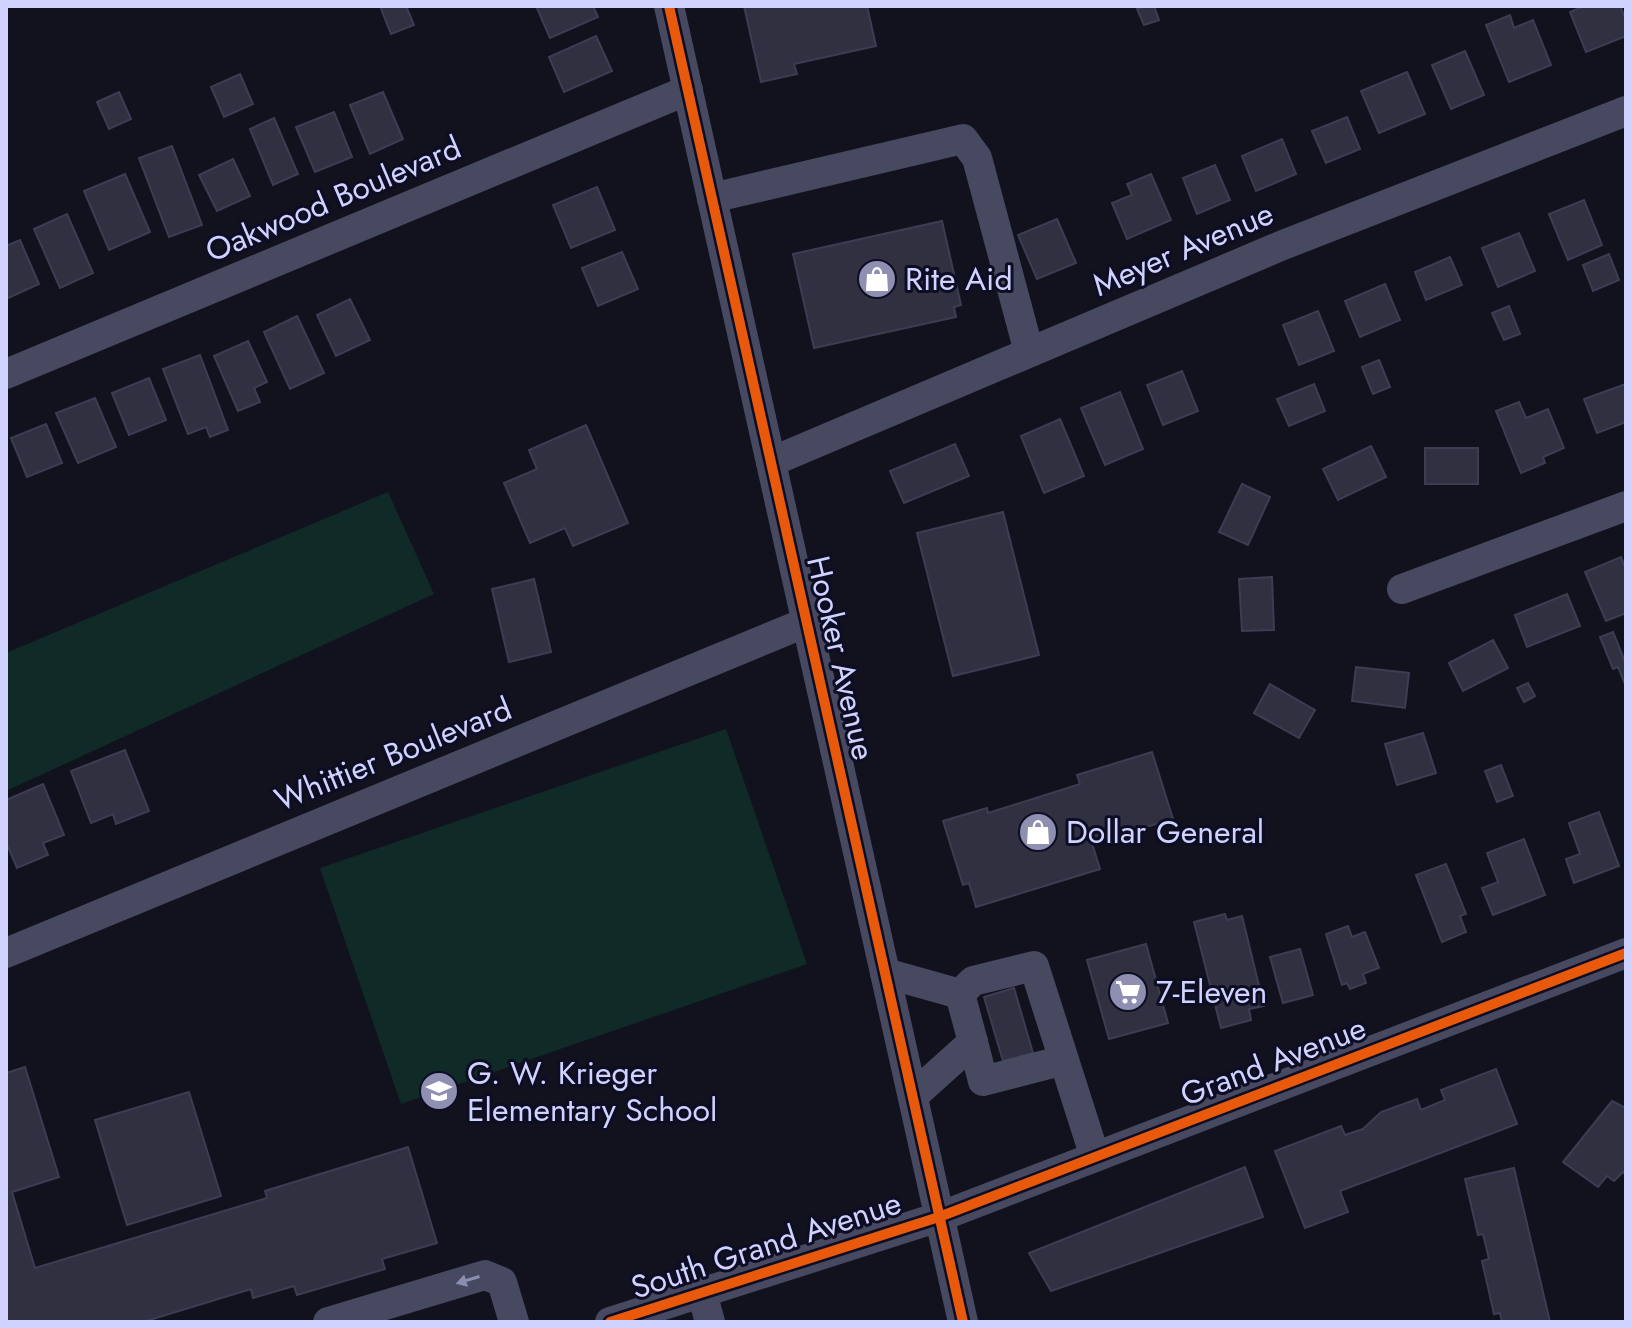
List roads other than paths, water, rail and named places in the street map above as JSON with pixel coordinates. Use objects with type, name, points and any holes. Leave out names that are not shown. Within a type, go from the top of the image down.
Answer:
[{"type":"street","name":"Hooker Avenue","points":[[669,6],[963,1322]]},
{"type":"street","name":"Oakwood Boulevard","points":[[6,374],[688,90]]},
{"type":"street","name":"Meyer Avenue","points":[[771,462],[1283,245],[1626,111]]},
{"type":"street","points":[[712,198],[963,139],[977,158],[1029,352]]},
{"type":"street","points":[[1402,589],[1626,506]]},
{"type":"street","name":"Whittier Boulevard","points":[[6,953],[807,622]]},
{"type":"street","name":"Grand Avenue","points":[[939,1217],[1626,953]]},
{"type":"street","points":[[960,994],[973,981],[1034,966],[1095,1157]]},
{"type":"street","points":[[885,973],[960,994]]},
{"type":"street","points":[[960,994],[983,1081],[1064,1060]]},
{"type":"street","points":[[913,1096],[973,1042]]},
{"type":"street","name":"South Grand Avenue","points":[[610,1322],[939,1217]]},
{"type":"street","points":[[328,1322],[485,1275],[502,1282],[514,1322]]},
{"type":"street","points":[[702,1293],[710,1322]]},
{"type":"place","name":"Rite Aid","points":[[877,279]]},
{"type":"place","name":"Dollar General","points":[[1038,832]]},
{"type":"place","name":"7-Eleven","points":[[1128,992]]},
{"type":"place","name":"G. W. Krieger Elementary School","points":[[439,1091]]}]
